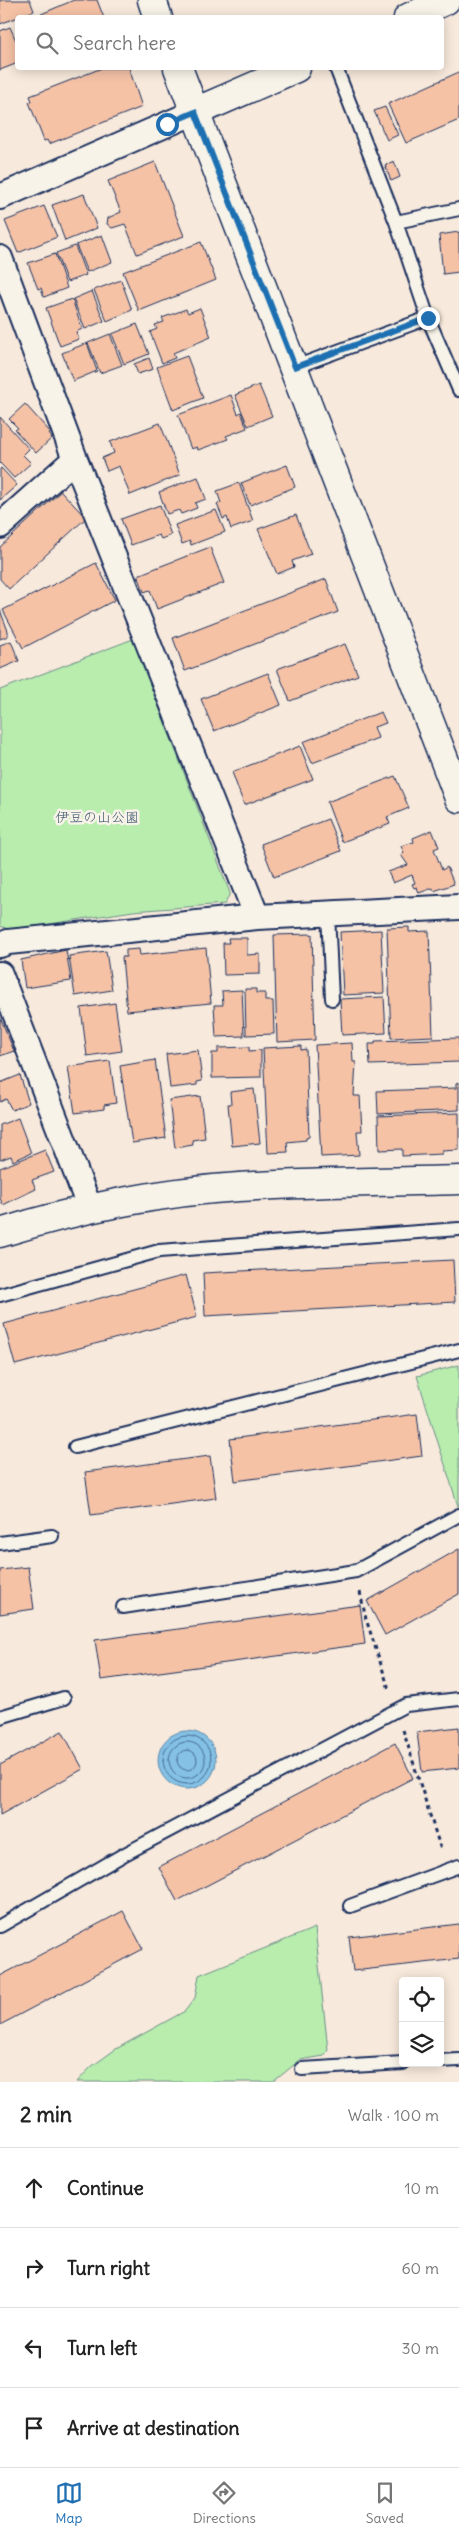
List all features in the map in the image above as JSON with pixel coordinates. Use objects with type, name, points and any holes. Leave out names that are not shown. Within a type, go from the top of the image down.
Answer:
[{"type":"street","points":[[152,0],[157,15]]},
{"type":"street","points":[[414,15],[446,0]]},
{"type":"street","points":[[179,70],[295,367],[459,798]]},
{"type":"street","points":[[0,197],[291,70]]},
{"type":"street","points":[[0,258],[75,459],[257,918]]},
{"type":"street","points":[[0,526],[75,459]]},
{"type":"street","points":[[0,945],[8,942],[257,918],[459,907]]},
{"type":"street","points":[[0,974],[90,1209]]},
{"type":"street","points":[[0,1233],[90,1209],[161,1196],[238,1187],[459,1180]]},
{"type":"lane","points":[[337,70],[396,222],[428,318],[455,368],[459,390]]},
{"type":"lane","points":[[396,222],[459,209]]},
{"type":"lane","points":[[295,367],[428,318]]},
{"type":"lane","points":[[328,913],[332,999]]},
{"type":"lane","points":[[0,1295],[159,1251],[459,1229]]},
{"type":"lane","points":[[74,1447],[459,1350]]},
{"type":"lane","points":[[122,1607],[356,1571],[459,1515]]},
{"type":"lane","points":[[0,1543],[52,1536]]},
{"type":"lane","points":[[0,1717],[64,1698]]},
{"type":"lane","points":[[0,1926],[123,1855],[406,1705],[459,1699]]},
{"type":"lane","points":[[350,1906],[459,1866]]},
{"type":"lane","points":[[444,2061],[459,2060]]},
{"type":"lane","points":[[302,2069],[399,2063]]},
{"type":"green space","name":"伊豆の山公園","points":[[133,639],[230,893],[225,904],[133,911],[11,930],[0,926],[0,690]]},
{"type":"green space","points":[[459,1365],[459,1506],[458,1506],[417,1376]]},
{"type":"green space","points":[[315,1928],[328,2050],[324,2056],[300,2060],[273,2082],[77,2082],[91,2067],[116,2049],[185,2011],[195,1998],[199,1975]]},
{"type":"water","points":[[187,1731],[198,1733],[211,1744],[216,1760],[214,1771],[203,1784],[187,1789],[176,1787],[163,1776],[158,1760],[160,1749],[171,1736]]},
{"type":"building","points":[[0,0],[30,0],[34,11],[24,15],[15,15],[15,18],[0,24]]},
{"type":"building","points":[[74,0],[97,0],[103,15],[39,15]]},
{"type":"building","points":[[10,27],[15,38],[15,64],[0,70],[0,31]]},
{"type":"building","points":[[97,70],[130,70],[142,107],[49,144],[47,140],[44,141],[29,102],[32,101],[30,96]]},
{"type":"building","points":[[459,72],[459,120],[406,143],[388,104]]},
{"type":"building","points":[[385,107],[398,135],[387,140],[374,111]]},
{"type":"building","points":[[394,161],[400,177],[391,181],[385,165]]},
{"type":"building","points":[[155,162],[184,236],[137,254],[125,224],[112,228],[107,224],[108,218],[121,212],[108,181]]},
{"type":"building","points":[[84,194],[97,228],[65,241],[52,205]]},
{"type":"building","points":[[44,206],[57,237],[18,253],[5,221]]},
{"type":"building","points":[[459,232],[459,272],[443,274],[439,235]]},
{"type":"building","points":[[102,235],[112,262],[87,272],[76,245]]},
{"type":"building","points":[[201,242],[216,280],[139,311],[123,272]]},
{"type":"building","points":[[75,246],[86,275],[67,282],[56,253]]},
{"type":"building","points":[[55,254],[67,288],[44,297],[41,288],[38,289],[28,263]]},
{"type":"building","points":[[121,280],[132,310],[107,321],[94,290]]},
{"type":"building","points":[[92,291],[104,321],[85,329],[73,299]]},
{"type":"building","points":[[72,299],[82,329],[76,332],[79,339],[60,346],[46,308]]},
{"type":"building","points":[[200,308],[211,337],[173,353],[175,358],[162,363],[150,332],[157,329],[155,325],[164,322],[162,318],[186,309],[188,313]]},
{"type":"building","points":[[137,324],[149,354],[124,364],[112,334]]},
{"type":"building","points":[[110,334],[122,365],[100,373],[88,343]]},
{"type":"building","points":[[87,343],[97,371],[73,381],[62,353]]},
{"type":"building","points":[[187,356],[203,398],[173,410],[157,367]]},
{"type":"building","points":[[149,358],[153,369],[138,374],[134,364]]},
{"type":"building","points":[[259,385],[272,416],[248,426],[235,395]]},
{"type":"building","points":[[231,395],[238,414],[241,412],[247,428],[226,436],[228,439],[198,450],[197,447],[191,449],[178,415]]},
{"type":"building","points":[[25,404],[51,433],[49,434],[52,438],[36,453],[15,430],[18,428],[9,419]]},
{"type":"building","points":[[0,417],[29,449],[23,455],[31,463],[14,478],[0,463]]},
{"type":"building","points":[[160,423],[180,475],[130,495],[119,466],[107,471],[102,458],[114,453],[110,442]]},
{"type":"building","points":[[287,465],[295,487],[250,505],[241,483]]},
{"type":"building","points":[[0,469],[17,485],[0,500]]},
{"type":"building","points":[[198,477],[206,499],[195,503],[197,508],[181,514],[179,510],[167,514],[159,492]]},
{"type":"building","points":[[239,483],[253,521],[231,529],[227,517],[223,519],[217,504],[221,503],[217,491]]},
{"type":"building","points":[[61,491],[86,518],[9,589],[0,579],[0,547]]},
{"type":"building","points":[[160,505],[171,535],[161,539],[159,535],[131,545],[121,519]]},
{"type":"building","points":[[216,510],[225,532],[191,545],[190,541],[182,544],[175,525]]},
{"type":"building","points":[[296,515],[311,554],[292,561],[294,567],[277,574],[258,529]]},
{"type":"building","points":[[210,547],[224,583],[157,609],[150,590],[144,592],[138,575]]},
{"type":"building","points":[[96,563],[115,600],[23,648],[3,610]]},
{"type":"building","points":[[326,579],[338,612],[185,671],[173,638]]},
{"type":"building","points":[[0,610],[8,636],[0,639]]},
{"type":"building","points":[[11,641],[19,661],[0,669],[0,645]]},
{"type":"building","points":[[345,644],[358,675],[290,701],[277,669]]},
{"type":"building","points":[[268,673],[281,705],[214,731],[201,699]]},
{"type":"building","points":[[381,712],[386,723],[374,727],[378,738],[312,763],[303,742]]},
{"type":"building","points":[[300,746],[313,779],[244,805],[232,772]]},
{"type":"building","points":[[395,776],[409,808],[387,817],[390,824],[342,842],[327,802]]},
{"type":"building","points":[[328,819],[341,851],[274,877],[261,844]]},
{"type":"building","points":[[432,830],[439,847],[434,849],[442,870],[447,867],[454,884],[434,891],[433,888],[419,893],[417,887],[414,888],[412,884],[415,883],[412,875],[393,883],[388,872],[408,865],[401,855],[404,853],[401,846],[414,842],[413,838]]},
{"type":"building","points":[[409,927],[409,932],[429,931],[433,1036],[391,1038],[387,928]]},
{"type":"building","points":[[381,930],[384,993],[343,995],[340,932]]},
{"type":"building","points":[[312,934],[315,1040],[277,1042],[274,935]]},
{"type":"building","points":[[228,938],[247,938],[247,955],[260,954],[260,974],[224,975],[223,943],[229,943]]},
{"type":"building","points":[[206,948],[211,1003],[127,1011],[122,957],[126,957],[126,950],[139,949],[140,955]]},
{"type":"building","points":[[66,950],[71,981],[25,988],[21,960]]},
{"type":"building","points":[[106,951],[112,990],[75,996],[69,956]]},
{"type":"building","points":[[245,989],[256,989],[256,993],[265,993],[265,1001],[273,1001],[274,1034],[246,1035]]},
{"type":"building","points":[[242,990],[244,1036],[216,1037],[214,1005],[223,1005],[222,991]]},
{"type":"building","points":[[384,997],[386,1033],[342,1035],[340,999]]},
{"type":"building","points":[[115,1003],[122,1051],[87,1056],[81,1008]]},
{"type":"building","points":[[0,1017],[14,1051],[0,1056]]},
{"type":"building","points":[[459,1038],[459,1062],[370,1065],[369,1044],[375,1044],[375,1041]]},
{"type":"building","points":[[352,1043],[353,1062],[356,1062],[354,1096],[360,1096],[362,1131],[357,1131],[359,1155],[321,1157],[315,1045]]},
{"type":"building","points":[[301,1046],[301,1050],[306,1049],[309,1137],[306,1140],[287,1142],[288,1152],[268,1153],[263,1048]]},
{"type":"building","points":[[249,1047],[249,1051],[261,1050],[261,1077],[212,1078],[212,1053],[218,1053],[218,1048]]},
{"type":"building","points":[[198,1050],[202,1081],[197,1082],[197,1085],[170,1088],[166,1054]]},
{"type":"building","points":[[155,1060],[166,1138],[132,1143],[120,1066]]},
{"type":"building","points":[[110,1061],[116,1103],[104,1105],[104,1109],[75,1113],[68,1067]]},
{"type":"building","points":[[20,1075],[29,1103],[12,1110],[6,1099],[0,1102],[0,1083]]},
{"type":"building","points":[[459,1082],[459,1110],[378,1114],[377,1091],[456,1088],[456,1083]]},
{"type":"building","points":[[254,1089],[260,1143],[232,1146],[228,1104],[231,1104],[230,1092]]},
{"type":"building","points":[[200,1096],[205,1138],[192,1140],[193,1145],[175,1148],[169,1100]]},
{"type":"building","points":[[459,1113],[459,1150],[442,1151],[442,1154],[402,1156],[402,1149],[379,1150],[378,1116]]},
{"type":"building","points":[[18,1118],[31,1153],[13,1161],[11,1156],[0,1160],[0,1125]]},
{"type":"building","points":[[45,1150],[54,1172],[32,1180],[36,1189],[3,1205],[0,1198],[0,1168]]},
{"type":"building","points":[[453,1260],[455,1302],[205,1316],[203,1273]]},
{"type":"building","points":[[186,1275],[197,1317],[15,1365],[4,1324]]},
{"type":"building","points":[[417,1414],[422,1456],[235,1481],[230,1439]]},
{"type":"building","points":[[210,1456],[216,1498],[91,1515],[85,1472]]},
{"type":"building","points":[[459,1549],[459,1594],[385,1635],[367,1601]]},
{"type":"building","points":[[28,1567],[34,1609],[0,1614],[0,1570]]},
{"type":"building","points":[[360,1605],[365,1644],[101,1680],[95,1640]]},
{"type":"building","points":[[459,1727],[459,1768],[422,1772],[417,1732]]},
{"type":"building","points":[[62,1731],[83,1769],[0,1815],[0,1765]]},
{"type":"building","points":[[395,1743],[413,1778],[177,1901],[159,1867]]},
{"type":"building","points":[[123,1911],[143,1949],[0,2025],[0,1976]]},
{"type":"building","points":[[459,1924],[459,1959],[353,1971],[349,1937]]},
{"type":"route","points":[[167,124],[195,112],[295,367],[428,318]]}]
